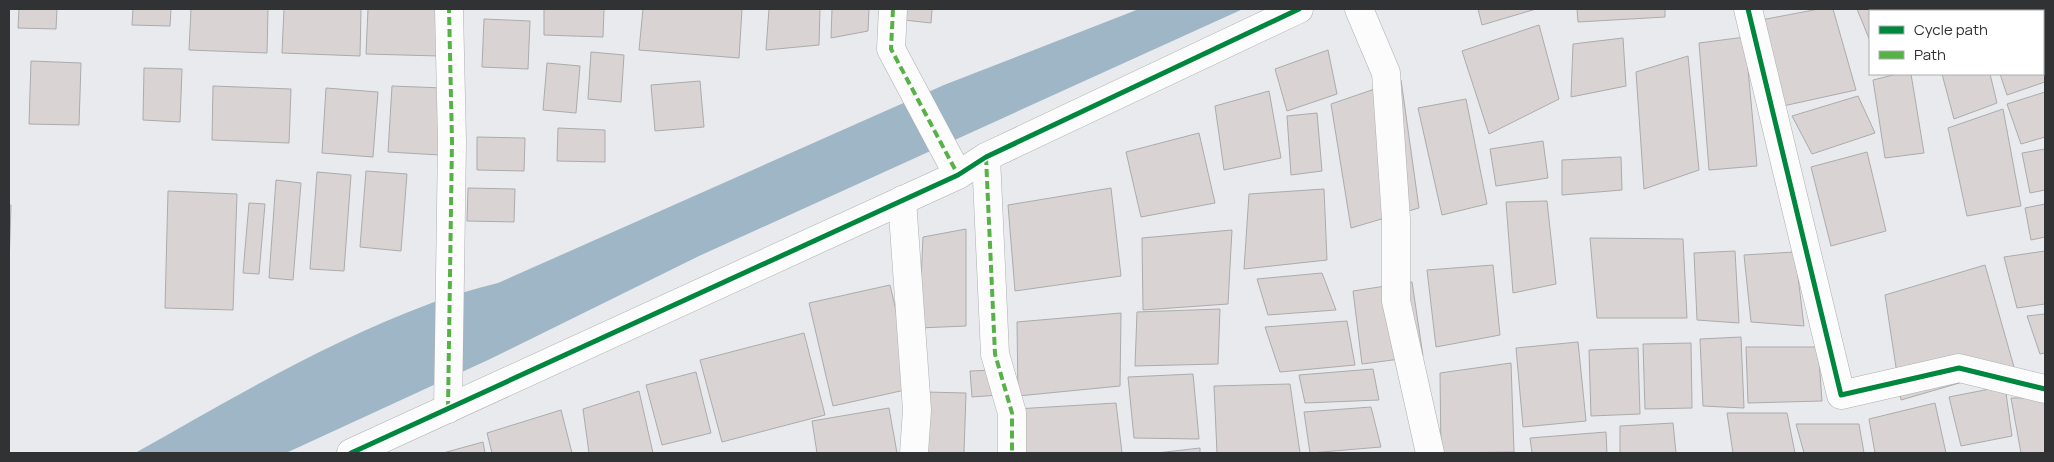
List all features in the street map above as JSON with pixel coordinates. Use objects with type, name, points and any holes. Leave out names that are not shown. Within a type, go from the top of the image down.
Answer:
[{"type":"street","points":[[448,409],[452,142],[449,9]]},
{"type":"street","points":[[893,9],[890,49],[958,175]]},
{"type":"street","points":[[351,453],[958,175],[986,157],[1299,9]]},
{"type":"street","points":[[1359,9],[1386,73],[1396,219],[1396,300],[1430,453]]},
{"type":"street","points":[[1748,9],[1842,395],[1959,368],[2045,389]]},
{"type":"street","points":[[986,157],[995,354],[1012,413],[1012,453]]},
{"type":"street","points":[[902,200],[917,410],[914,453]]},
{"type":"water","points":[[1139,9],[1243,9],[699,256],[488,360],[286,453],[135,453],[279,373],[391,319],[463,292],[498,283],[944,85]]},
{"type":"building","points":[[19,9],[57,9],[56,29],[18,28]]},
{"type":"building","points":[[133,9],[171,9],[170,26],[132,25]]},
{"type":"building","points":[[191,9],[268,9],[267,53],[189,50]]},
{"type":"building","points":[[284,9],[361,9],[360,56],[282,53]]},
{"type":"building","points":[[368,9],[441,9],[439,56],[366,54]]},
{"type":"building","points":[[544,9],[604,9],[603,37],[544,35]]},
{"type":"building","points":[[643,9],[742,9],[739,58],[639,50]]},
{"type":"building","points":[[769,9],[820,9],[819,45],[766,50]]},
{"type":"building","points":[[832,9],[869,9],[868,31],[831,38]]},
{"type":"building","points":[[905,9],[932,9],[931,23],[904,20]]},
{"type":"building","points":[[1478,9],[1536,9],[1482,25]]},
{"type":"building","points":[[1577,9],[1665,9],[1665,17],[1578,22]]},
{"type":"building","points":[[1819,9],[1833,9],[1856,90],[1783,106],[1761,20]]},
{"type":"building","points":[[1857,9],[1928,10],[1869,10],[1869,39]]},
{"type":"building","points":[[1946,9],[2014,9],[2012,10]]},
{"type":"building","points":[[484,19],[530,21],[528,69],[482,67]]},
{"type":"building","points":[[1539,25],[1559,99],[1489,134],[1462,51]]},
{"type":"building","points":[[2044,36],[2045,82],[2007,95],[2000,75],[2044,75]]},
{"type":"building","points":[[1745,37],[1757,166],[1709,170],[1699,43]]},
{"type":"building","points":[[1623,38],[1626,86],[1571,97],[1573,44]]},
{"type":"building","points":[[1328,50],[1337,94],[1287,111],[1275,69]]},
{"type":"building","points":[[591,52],[624,55],[621,102],[588,99]]},
{"type":"building","points":[[1688,56],[1699,170],[1644,189],[1636,72]]},
{"type":"building","points":[[31,61],[81,63],[79,125],[29,124]]},
{"type":"building","points":[[547,63],[580,66],[576,113],[543,110]]},
{"type":"building","points":[[144,68],[182,69],[180,122],[143,120]]},
{"type":"building","points":[[1893,75],[1911,75],[1924,153],[1885,158],[1873,80]]},
{"type":"building","points":[[1942,75],[1990,75],[1997,103],[1954,119]]},
{"type":"building","points":[[1401,80],[1419,208],[1351,228],[1331,104]]},
{"type":"building","points":[[700,81],[704,127],[655,131],[651,85]]},
{"type":"building","points":[[213,86],[291,89],[289,143],[212,140]]},
{"type":"building","points":[[392,86],[443,88],[440,155],[388,152]]},
{"type":"building","points":[[326,88],[378,92],[373,157],[322,153]]},
{"type":"building","points":[[1269,91],[1281,158],[1224,170],[1215,106]]},
{"type":"building","points":[[2045,92],[2045,137],[2021,144],[2007,104]]},
{"type":"building","points":[[1858,96],[1875,133],[1812,154],[1792,116]]},
{"type":"building","points":[[1466,99],[1487,204],[1442,215],[1418,108]]},
{"type":"building","points":[[2003,109],[2021,206],[1967,216],[1948,128]]},
{"type":"building","points":[[1317,113],[1322,171],[1291,175],[1287,116]]},
{"type":"building","points":[[558,128],[605,130],[605,162],[557,161]]},
{"type":"building","points":[[1199,133],[1215,203],[1141,217],[1126,152]]},
{"type":"building","points":[[477,137],[525,138],[524,171],[477,170]]},
{"type":"building","points":[[1543,141],[1548,178],[1496,186],[1490,149]]},
{"type":"building","points":[[2045,149],[2045,190],[2030,193],[2022,153]]},
{"type":"building","points":[[1867,152],[1886,231],[1831,246],[1811,167]]},
{"type":"building","points":[[1621,157],[1622,190],[1562,195],[1562,160]]},
{"type":"building","points":[[366,171],[407,174],[401,251],[360,247]]},
{"type":"building","points":[[317,172],[351,175],[344,271],[310,269]]},
{"type":"building","points":[[276,180],[301,183],[293,280],[269,278]]},
{"type":"building","points":[[468,188],[515,189],[514,222],[467,221]]},
{"type":"building","points":[[1111,188],[1121,276],[1015,291],[1008,205]]},
{"type":"building","points":[[1324,189],[1327,260],[1244,269],[1249,194]]},
{"type":"building","points":[[168,191],[237,194],[233,310],[165,308]]},
{"type":"building","points":[[1547,201],[1556,284],[1513,293],[1506,202]]},
{"type":"building","points":[[249,203],[265,204],[259,274],[243,273]]},
{"type":"building","points":[[2045,204],[2045,237],[2031,240],[2025,208]]},
{"type":"building","points":[[9,205],[11,205],[9,268]]},
{"type":"building","points":[[966,229],[966,326],[919,328],[923,237]]},
{"type":"building","points":[[1232,230],[1228,304],[1143,310],[1142,238]]},
{"type":"building","points":[[1590,238],[1683,239],[1687,318],[1597,318]]},
{"type":"building","points":[[1735,251],[1739,323],[1697,320],[1694,253]]},
{"type":"building","points":[[2045,251],[2045,304],[2017,308],[2004,257]]},
{"type":"building","points":[[1795,252],[1804,326],[1751,322],[1744,255]]},
{"type":"building","points":[[1493,265],[1500,335],[1436,347],[1427,270]]},
{"type":"building","points":[[1985,265],[2014,367],[1901,400],[1885,295]]},
{"type":"building","points":[[1322,273],[1336,310],[1268,315],[1257,279]]},
{"type":"building","points":[[1412,282],[1423,356],[1362,364],[1353,291]]},
{"type":"building","points":[[890,285],[914,388],[833,406],[809,303]]},
{"type":"building","points":[[1220,309],[1218,364],[1135,366],[1137,312]]},
{"type":"building","points":[[1121,313],[1120,386],[1018,396],[1017,322]]},
{"type":"building","points":[[2045,314],[2045,353],[2040,354],[2027,316]]},
{"type":"building","points":[[1347,321],[1355,365],[1280,372],[1265,327]]},
{"type":"building","points":[[804,333],[825,415],[722,442],[700,360]]},
{"type":"building","points":[[1741,337],[1744,408],[1703,406],[1700,339]]},
{"type":"building","points":[[1578,342],[1586,421],[1523,427],[1516,348]]},
{"type":"building","points":[[1691,343],[1692,408],[1645,409],[1643,344]]},
{"type":"building","points":[[1746,347],[1818,347],[1822,401],[1748,403]]},
{"type":"building","points":[[1638,348],[1640,414],[1591,416],[1589,350]]},
{"type":"building","points":[[1511,363],[1514,452],[1441,453],[1440,373]]},
{"type":"building","points":[[1373,369],[1379,400],[1305,403],[1299,375]]},
{"type":"building","points":[[995,370],[999,395],[972,397],[970,371]]},
{"type":"building","points":[[696,372],[711,433],[662,445],[646,385]]},
{"type":"building","points":[[1193,374],[1199,439],[1134,438],[1128,377]]},
{"type":"building","points":[[1290,384],[1300,453],[1217,453],[1214,386]]},
{"type":"building","points":[[2005,386],[2012,436],[1961,446],[1949,397]]},
{"type":"building","points":[[639,391],[653,453],[589,453],[583,409]]},
{"type":"building","points":[[926,392],[966,393],[964,453],[924,453]]},
{"type":"building","points":[[2011,398],[2045,398],[2045,453],[2021,453]]},
{"type":"building","points":[[1116,403],[1122,453],[1020,453],[1016,409]]},
{"type":"building","points":[[1935,403],[1946,453],[1875,453],[1869,419]]},
{"type":"building","points":[[1371,407],[1381,447],[1310,453],[1304,412]]},
{"type":"building","points":[[889,408],[897,453],[817,453],[812,421]]},
{"type":"building","points":[[561,410],[572,453],[492,453],[487,433]]},
{"type":"building","points":[[1727,413],[1787,413],[1795,453],[1733,453]]},
{"type":"building","points":[[1673,423],[1676,453],[1620,453],[1620,426]]},
{"type":"building","points":[[1796,424],[1859,424],[1864,453],[1804,453]]},
{"type":"building","points":[[1606,432],[1607,453],[1532,453],[1530,438]]},
{"type":"building","points":[[483,442],[485,453],[443,453]]},
{"type":"building","points":[[1200,448],[1200,453],[1157,453]]},
{"type":"marked path","points":[[448,409],[452,142],[449,9]]},
{"type":"marked path","points":[[893,9],[891,49],[958,175]]},
{"type":"marked path","points":[[986,157],[995,354],[1012,413],[1012,453]]},
{"type":"cycle path","points":[[351,453],[958,175],[986,157],[1299,9]]},
{"type":"cycle path","points":[[1748,9],[1841,395],[1959,368],[2045,389]]}]
